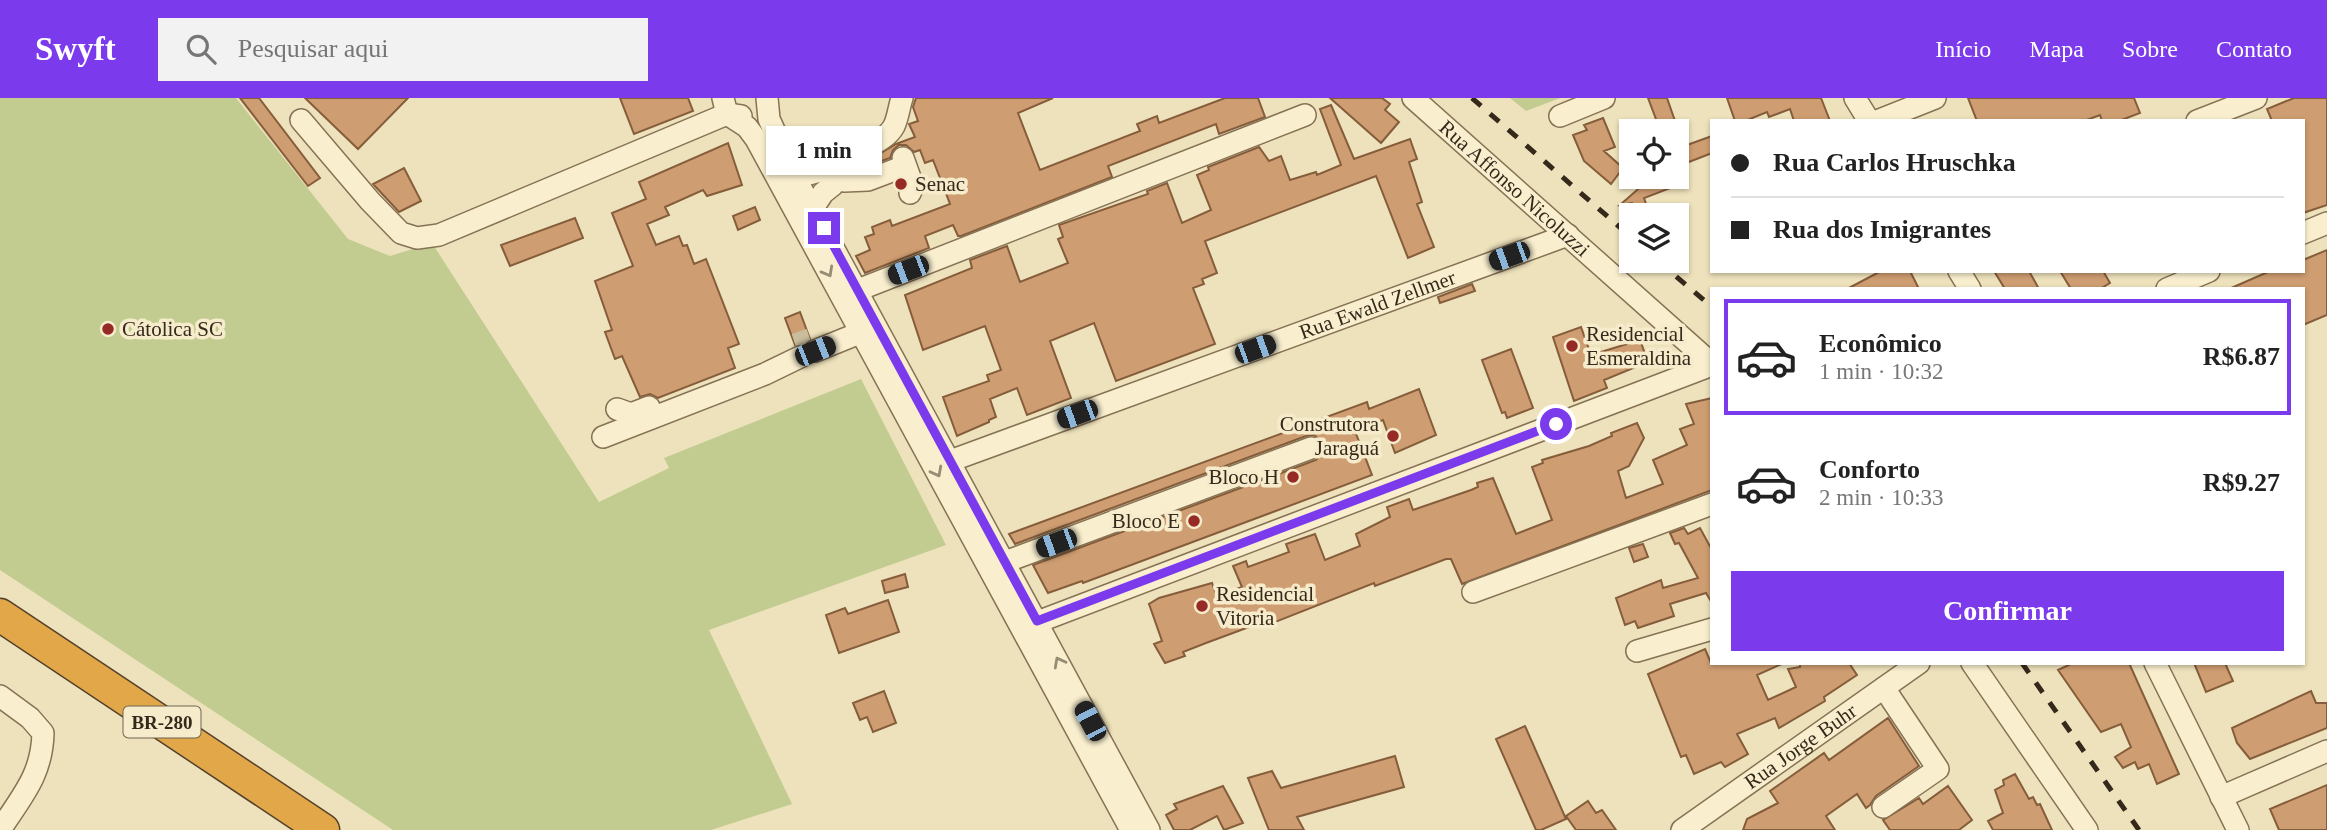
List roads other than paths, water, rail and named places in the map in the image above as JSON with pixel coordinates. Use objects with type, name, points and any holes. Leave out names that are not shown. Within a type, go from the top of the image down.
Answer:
[{"type":"highway","name":"BR-280","points":[[0,615],[323,830]]},
{"type":"street","points":[[301,120],[401,233],[417,238],[439,235],[726,103],[752,115],[762,109],[766,98]]},
{"type":"street","points":[[766,98],[769,119],[791,186],[864,325],[1084,725],[1149,830]]},
{"type":"street","name":"Rua Affonso Nicoluzzi","points":[[1413,98],[1710,363]]},
{"type":"street","points":[[1560,116],[1604,98]]},
{"type":"street","points":[[1855,98],[1868,119]]},
{"type":"street","points":[[1882,119],[1935,98]]},
{"type":"street","points":[[2202,119],[2256,98]]},
{"type":"street","points":[[896,101],[894,125],[899,151],[913,186],[910,193]]},
{"type":"street","points":[[726,103],[791,186],[813,208],[858,290],[864,325],[950,461],[1005,562],[1029,624]]},
{"type":"street","points":[[858,290],[1305,115]]},
{"type":"street","points":[[791,186],[835,175],[868,180],[899,151]]},
{"type":"street","points":[[813,208],[846,156],[899,151]]},
{"type":"street","points":[[2305,232],[2327,223]]},
{"type":"street","name":"Rua Ewald Zellmer","points":[[950,461],[1568,235]]},
{"type":"street","points":[[2172,287],[2205,273]]},
{"type":"street","points":[[617,409],[631,414],[864,325]]},
{"type":"street","points":[[603,437],[765,374],[805,348]]},
{"type":"street","points":[[1029,624],[1710,366]]},
{"type":"street","points":[[1005,562],[1311,448]]},
{"type":"street","points":[[1473,592],[1710,505]]},
{"type":"street","points":[[1637,651],[1710,630]]},
{"type":"street","name":"Rua Jorge Buhr","points":[[1682,830],[1916,665]]},
{"type":"street","points":[[1973,665],[2087,830]]},
{"type":"street","points":[[2156,665],[2238,830]]},
{"type":"street","points":[[1883,807],[1938,769],[1884,688]]},
{"type":"street","points":[[0,696],[30,718],[43,733],[37,774],[0,830]]},
{"type":"street","points":[[1084,725],[1131,830]]},
{"type":"street","points":[[2221,797],[2327,751]]},
{"type":"tunnel","points":[[795,344],[810,339]]},
{"type":"railway","points":[[1472,98],[1619,227]]},
{"type":"railway","points":[[1672,273],[1710,305]]},
{"type":"railway","points":[[2023,665],[2139,830]]},
{"type":"place","name":"Senac","points":[[901,184]]},
{"type":"place","name":"Cátolica SC","points":[[108,329]]},
{"type":"place","name":"Residencial Esmeraldina","points":[[1572,346]]},
{"type":"place","name":"Construtora Jaraguá","points":[[1393,436]]},
{"type":"place","name":"Bloco H","points":[[1293,477]]},
{"type":"place","name":"Bloco E","points":[[1194,521]]},
{"type":"place","name":"Residencial Vitoria","points":[[1202,606]]}]
